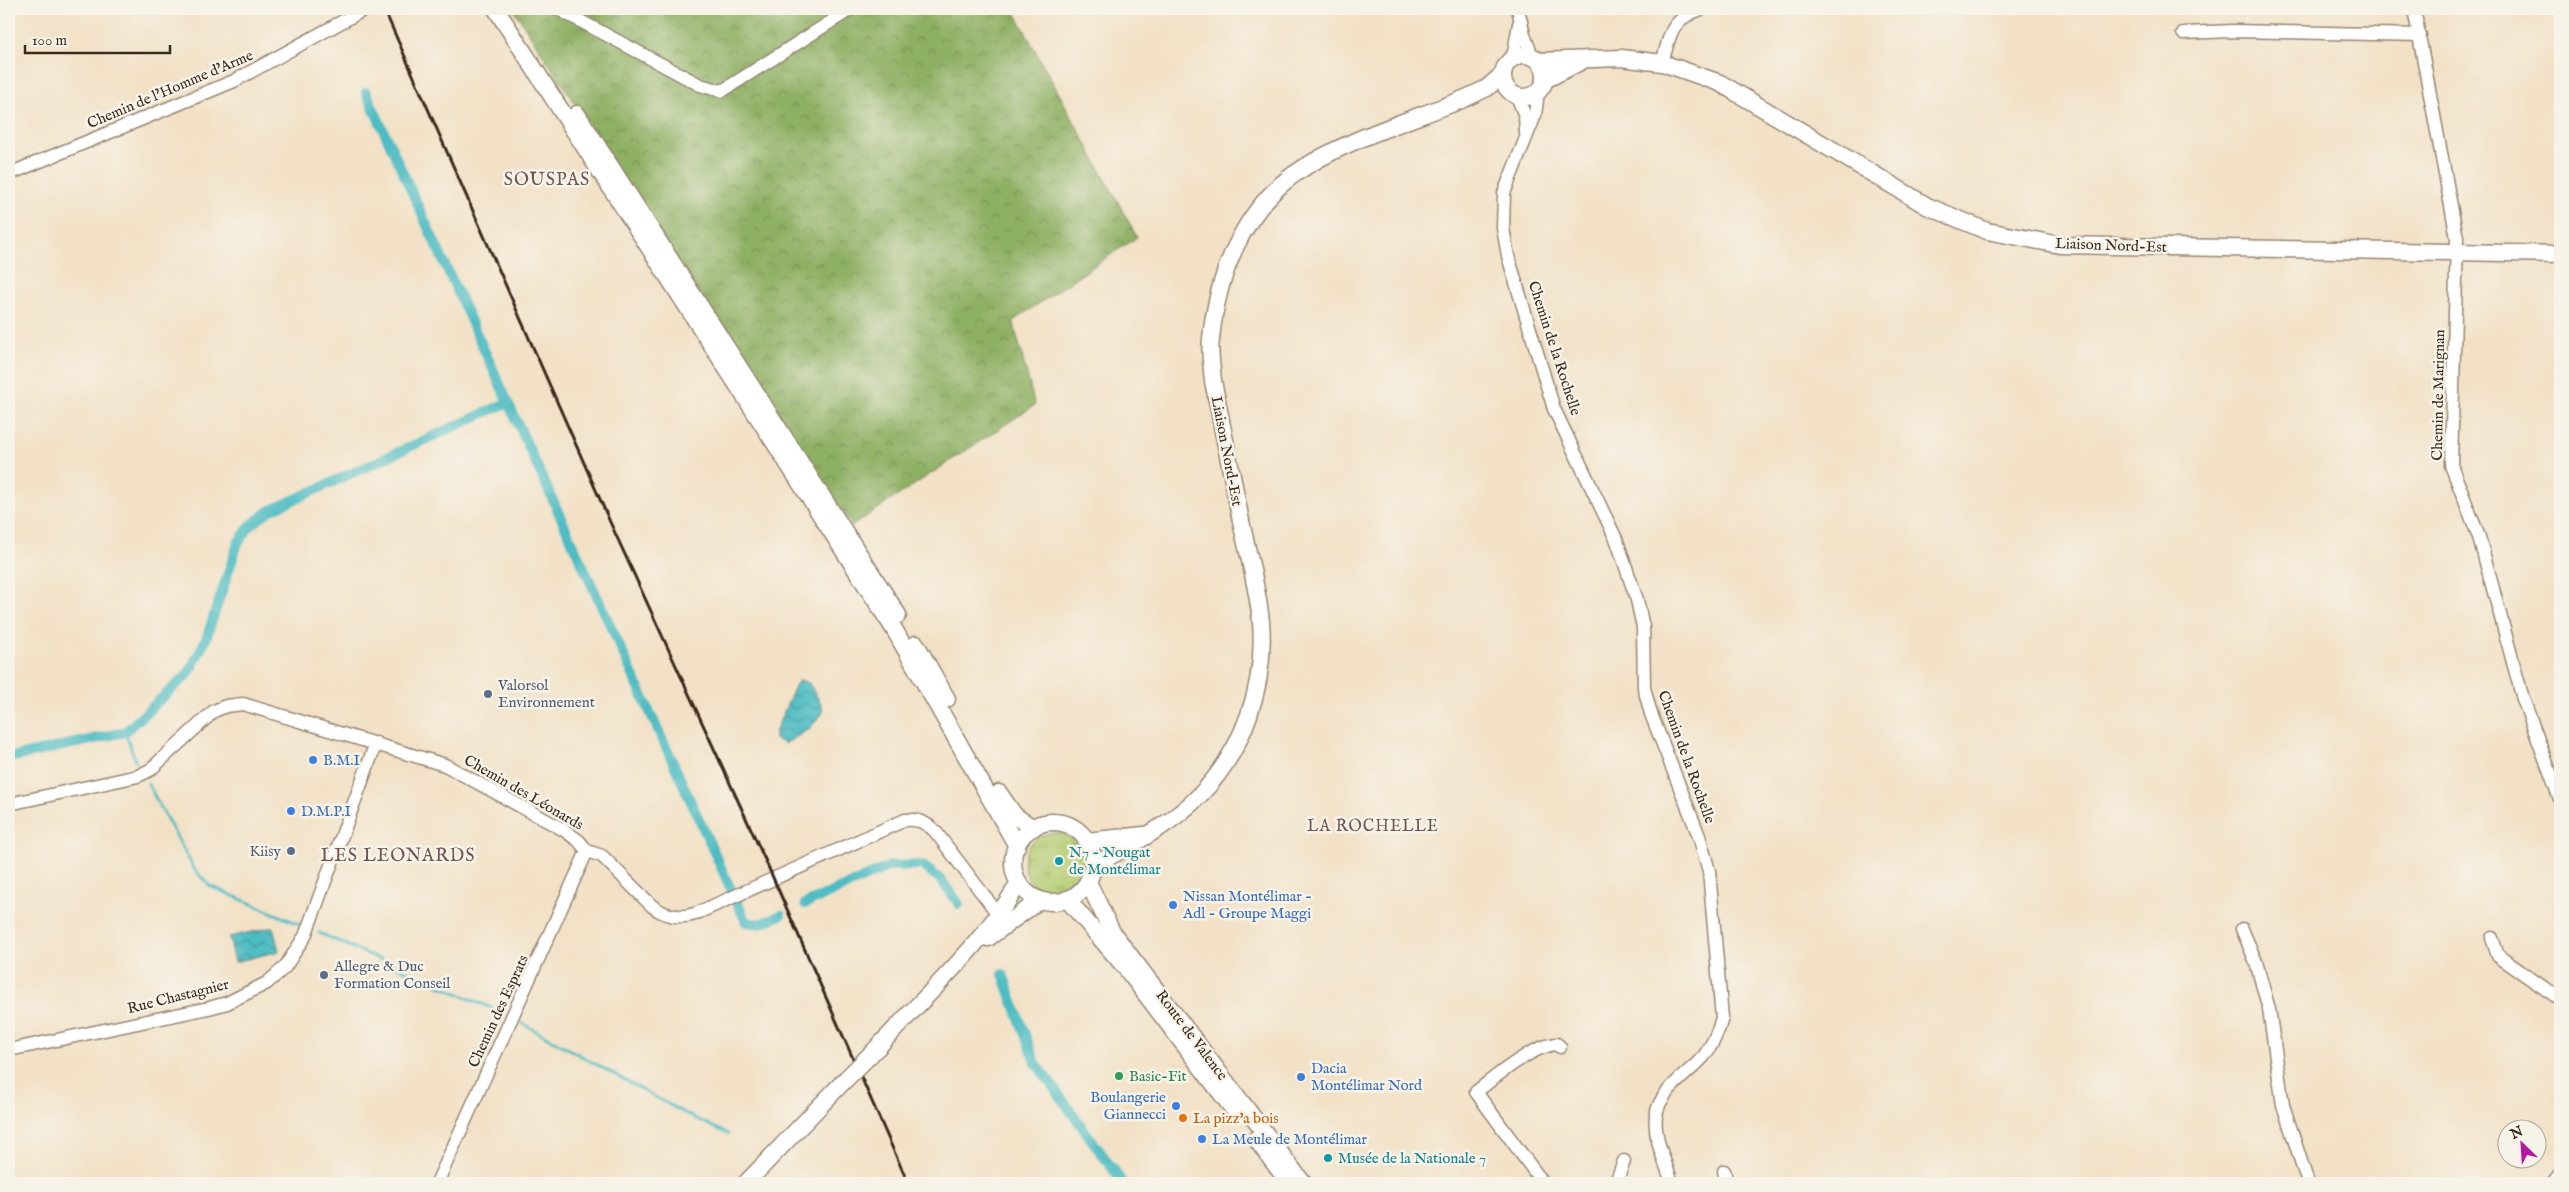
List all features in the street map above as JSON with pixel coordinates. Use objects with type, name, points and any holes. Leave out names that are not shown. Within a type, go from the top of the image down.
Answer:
[{"type":"main road","points":[[496,9],[894,629],[1016,846],[1014,863],[1019,882],[1025,890],[1040,900],[1049,902],[1067,899],[1079,892],[1088,882],[1093,866],[1092,853],[1087,841],[1073,827],[1053,822],[1033,828],[1016,846]]},
{"type":"main road","points":[[508,9],[880,585],[1009,808],[1015,816],[1033,828]]},
{"type":"main road","points":[[1522,55],[1535,58],[1544,69],[1541,86],[1528,97],[1514,94],[1504,84],[1503,74],[1506,65],[1513,58],[1522,55]]},
{"type":"main road","name":"Liaison Nord-Est","points":[[1535,58],[1584,60],[1621,58],[1662,63],[1720,84],[1927,206],[1987,231],[2060,245],[2560,254]]},
{"type":"main road","name":"Liaison Nord-Est","points":[[1541,86],[1584,60]]},
{"type":"main road","name":"Liaison Nord-Est","points":[[1093,866],[1130,847],[1198,797],[1217,777],[1237,746],[1252,708],[1260,665],[1261,622],[1213,381],[1210,341],[1218,288],[1236,242],[1263,205],[1292,176],[1321,158],[1487,88],[1503,74]]},
{"type":"main road","name":"Liaison Nord-Est","points":[[1466,98],[1514,94]]},
{"type":"main road","points":[[1087,841],[1148,835]]},
{"type":"main road","points":[[746,1183],[952,968],[998,914],[1019,882]]},
{"type":"main road","name":"Route de Valence","points":[[1088,882],[1112,932],[1303,1183]]},
{"type":"main road","name":"Route de Valence","points":[[1067,899],[1136,981],[1289,1183]]},
{"type":"main road","points":[[952,968],[1000,928],[1040,900]]},
{"type":"street","name":"Chemin de l'Homme d'Arme","points":[[9,174],[234,81],[365,9]]},
{"type":"street","points":[[558,9],[700,85],[722,91],[851,9]]},
{"type":"street","points":[[1662,63],[1673,25],[1688,14],[1700,9]]},
{"type":"street","name":"Chemin de Marignan","points":[[2414,9],[2457,238],[2452,465],[2479,537],[2523,699],[2560,799]]},
{"type":"street","points":[[1513,58],[1519,15]]},
{"type":"street","points":[[1519,15],[1535,58]]},
{"type":"street","points":[[2182,33],[2233,31],[2420,35]]},
{"type":"street","name":"Chemin de la Rochelle","points":[[1541,86],[1535,115],[1504,193],[1504,228],[1508,256],[1554,409],[1617,541],[1638,600],[1643,627],[1644,688],[1651,714],[1699,836],[1709,871],[1722,1018],[1716,1038],[1703,1057],[1668,1092],[1656,1114],[1657,1135],[1672,1183]]},
{"type":"street","name":"Chemin de la Rochelle","points":[[1514,94],[1525,116],[1526,136]]},
{"type":"street","name":"Chemin des Léonards","points":[[9,804],[138,776],[150,770],[214,711],[226,706],[243,704],[446,765],[564,830],[579,841],[587,851],[602,856],[659,912],[684,917],[905,820],[917,819],[925,822],[936,831],[998,914]]},
{"type":"street","name":"Rue Chastagnier","points":[[9,1050],[209,1008],[227,1003],[267,983],[284,967],[305,936],[376,743]]},
{"type":"street","name":"Chemin des Esprats","points":[[436,1183],[587,851]]},
{"type":"street","points":[[2242,929],[2256,962],[2269,1009],[2283,1105],[2308,1183]]},
{"type":"street","points":[[2492,938],[2498,956],[2560,1000]]},
{"type":"street","points":[[1543,1183],[1476,1092],[1516,1063],[1548,1044],[1556,1044],[1560,1047]]},
{"type":"street","points":[[1616,1183],[1624,1161]]},
{"type":"street","points":[[2552,1183],[2560,1173]]},
{"type":"green space","points":[[513,9],[1013,9],[1137,237],[1013,321],[1035,405],[852,526]]},
{"type":"green space","points":[[1054,833],[1070,838],[1075,842],[1079,847],[1084,863],[1079,879],[1075,884],[1070,888],[1054,893],[1038,888],[1033,884],[1029,879],[1024,863],[1029,847],[1033,842],[1038,838]]},
{"type":"water","points":[[800,680],[809,683],[822,705],[823,713],[809,729],[785,744],[775,739],[775,732],[796,684]]},
{"type":"water","points":[[273,927],[279,951],[235,962],[229,937]]},
{"type":"waterway","points":[[366,92],[746,922],[760,924],[781,915]]},
{"type":"waterway","points":[[9,758],[125,732],[189,673],[206,639],[238,543],[250,526],[269,511],[506,403]]},
{"type":"waterway","points":[[125,732],[136,762]]},
{"type":"waterway","points":[[148,784],[194,869],[210,886],[301,925]]},
{"type":"waterway","points":[[805,904],[890,866],[922,865],[940,879],[959,904]]},
{"type":"waterway","points":[[319,933],[505,1014]]},
{"type":"waterway","points":[[1003,974],[1035,1062],[1123,1183]]},
{"type":"waterway","points":[[522,1023],[684,1113],[728,1134]]},
{"type":"railway","points":[[384,9],[610,522],[767,864],[908,1183]]},
{"type":"place","name":"Valorsol Environnement","points":[[488,694]]},
{"type":"place","name":"B.M.I","points":[[313,760]]},
{"type":"place","name":"D.M.P.I","points":[[291,811]]},
{"type":"place","name":"Kiisy","points":[[291,851]]},
{"type":"place","name":"N7 - Nougat de Montélimar","points":[[1059,861]]},
{"type":"place","name":"Nissan Montélimar - Adl - Groupe Maggi","points":[[1173,905]]},
{"type":"place","name":"Allegre & Duc Formation Conseil","points":[[324,975]]},
{"type":"place","name":"Basic-Fit","points":[[1119,1076]]},
{"type":"place","name":"Dacia Montélimar Nord","points":[[1301,1077]]},
{"type":"place","name":"Boulangerie Giannecci","points":[[1176,1106]]},
{"type":"place","name":"La pizz'a bois","points":[[1183,1118]]},
{"type":"place","name":"La Meule de Montélimar","points":[[1202,1139]]},
{"type":"place","name":"Musée de la Nationale 7","points":[[1328,1158]]},
{"type":"district","name":"SOUSPAS","points":[[547,179]]},
{"type":"district","name":"LA ROCHELLE","points":[[1373,825]]},
{"type":"district","name":"LES LEONARDS","points":[[398,855]]}]
